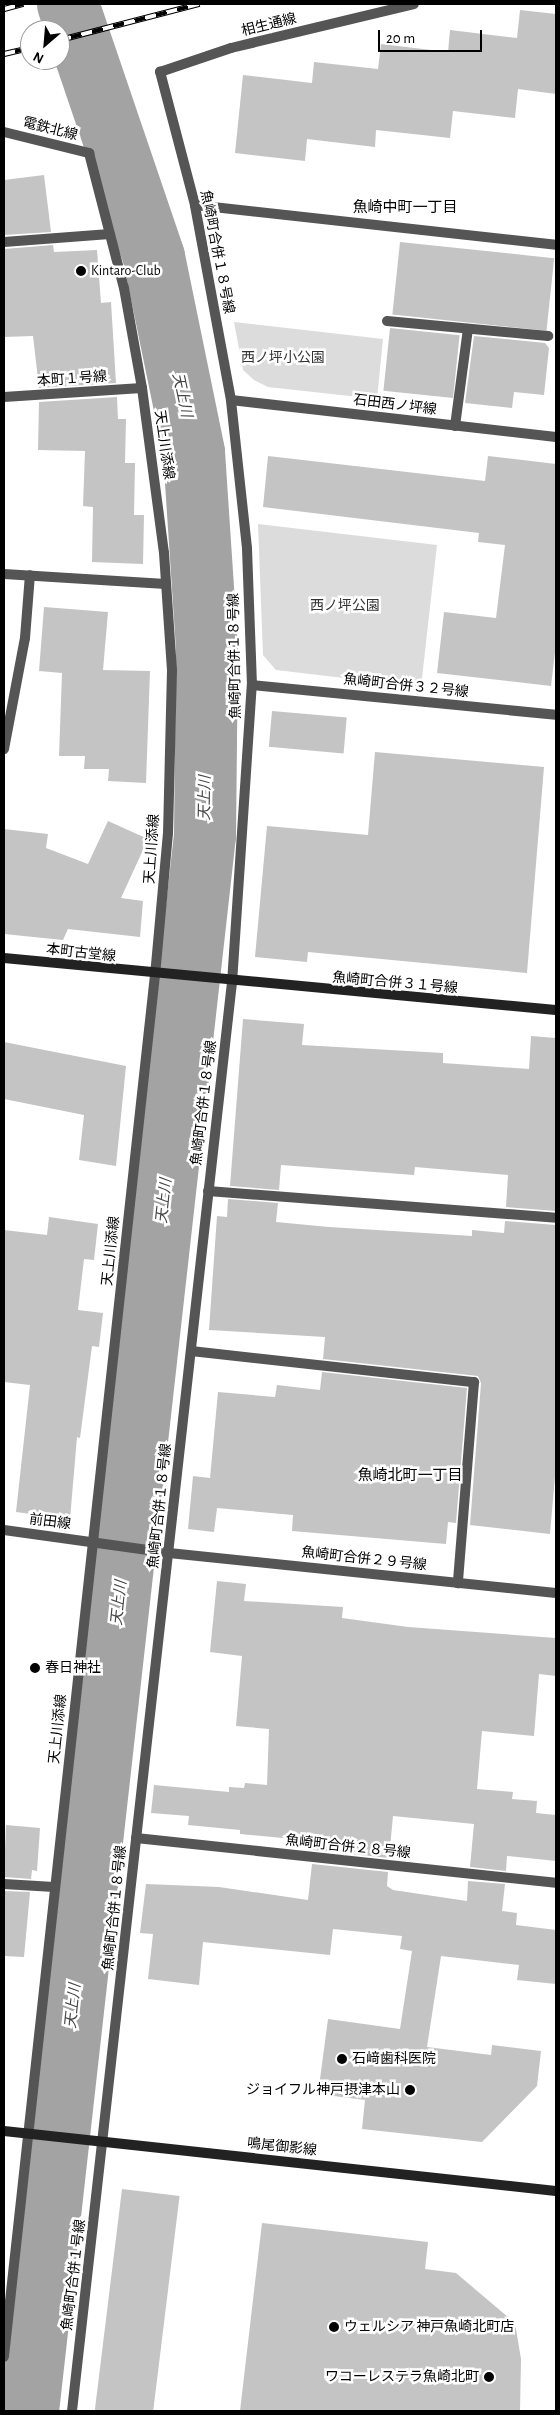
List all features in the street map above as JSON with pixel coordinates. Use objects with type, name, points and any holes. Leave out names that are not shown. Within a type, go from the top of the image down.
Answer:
[{"type":"street","name":"相生通線","points":[[160,72],[231,48],[414,4]]},
{"type":"street","name":"魚崎町合併１８号線","points":[[103,2141],[232,983],[252,685],[247,548],[231,400],[195,205],[160,72]]},
{"type":"street","name":"電鉄北線","points":[[4,132],[89,153]]},
{"type":"street","name":"天上川添線","points":[[4,2356],[93,1541],[160,976],[168,833],[172,670],[166,584],[142,388],[110,234],[89,153]]},
{"type":"street","points":[[195,205],[556,245]]},
{"type":"street","points":[[4,242],[110,234]]},
{"type":"street","points":[[387,321],[548,336]]},
{"type":"street","points":[[455,426],[468,328]]},
{"type":"street","name":"本町１号線","points":[[4,397],[142,388]]},
{"type":"street","name":"石田西ノ坪線","points":[[231,400],[556,437]]},
{"type":"street","points":[[4,574],[166,584]]},
{"type":"street","points":[[4,749],[23,648],[30,575]]},
{"type":"street","name":"魚崎町合併３２号線","points":[[252,685],[556,715]]},
{"type":"street","name":"本町古堂線","points":[[4,958],[221,982]]},
{"type":"street","name":"魚崎町合併３１号線","points":[[221,982],[556,1010]]},
{"type":"street","points":[[208,1190],[556,1218]]},
{"type":"street","points":[[191,1351],[474,1382],[458,1583]]},
{"type":"street","name":"前田線","points":[[4,1530],[169,1553]]},
{"type":"street","name":"魚崎町合併２９号線","points":[[169,1553],[556,1593]]},
{"type":"street","name":"魚崎町合併２８号線","points":[[136,1838],[556,1883]]},
{"type":"street","points":[[4,1884],[54,1888]]},
{"type":"street","name":"鳴尾御影線","points":[[4,2131],[92,2139],[556,2191]]},
{"type":"street","name":"魚崎町合併１号線","points":[[72,2411],[103,2141]]},
{"type":"green space","name":"西ノ坪小公園","points":[[234,322],[383,339],[377,399],[268,387],[254,380],[243,370]]},
{"type":"green space","name":"西ノ坪公園","points":[[258,524],[437,545],[421,687],[276,670],[263,655]]},
{"type":"building","points":[[520,10],[556,14],[556,94],[518,89],[515,118],[453,111],[450,138],[376,130],[375,147],[307,139],[305,161],[235,153],[243,75],[312,83],[314,62],[378,69],[381,44],[448,52],[450,30],[517,38]]},
{"type":"building","points":[[44,175],[51,232],[4,235],[4,180]]},
{"type":"building","points":[[400,242],[554,258],[547,331],[392,315]]},
{"type":"building","points":[[53,245],[54,252],[97,250],[101,303],[111,302],[116,383],[39,388],[33,336],[4,337],[4,249]]},
{"type":"building","points":[[390,328],[460,335],[453,398],[383,391]]},
{"type":"building","points":[[474,336],[545,343],[549,348],[544,395],[514,392],[512,408],[465,403]]},
{"type":"building","points":[[117,397],[118,419],[126,419],[125,463],[135,463],[134,515],[144,515],[143,564],[92,562],[93,507],[83,506],[85,451],[38,450],[39,402]]},
{"type":"building","points":[[268,456],[485,481],[488,456],[556,464],[556,644],[551,686],[437,673],[444,612],[496,618],[505,545],[478,542],[479,533],[263,507]]},
{"type":"building","points":[[44,607],[108,612],[103,670],[150,671],[146,783],[108,781],[109,769],[84,769],[85,756],[59,756],[62,673],[39,671]]},
{"type":"building","points":[[272,711],[347,718],[344,753],[269,747]]},
{"type":"building","points":[[375,752],[544,767],[527,973],[308,952],[307,962],[255,957],[267,826],[368,835]]},
{"type":"building","points":[[108,821],[148,839],[121,898],[143,901],[140,937],[68,929],[63,940],[4,934],[4,829],[48,834],[46,848],[88,864]]},
{"type":"building","points":[[243,1019],[304,1024],[302,1045],[443,1053],[443,1063],[529,1069],[531,1036],[556,1038],[556,1211],[506,1207],[508,1175],[415,1167],[414,1175],[281,1165],[279,1190],[230,1186]]},
{"type":"building","points":[[4,1042],[126,1066],[116,1166],[79,1160],[84,1115],[4,1099]]},
{"type":"building","points":[[228,1199],[278,1203],[276,1222],[329,1227],[472,1236],[472,1230],[504,1233],[505,1221],[556,1225],[556,1465],[550,1534],[470,1525],[481,1383],[478,1376],[323,1359],[325,1337],[209,1330],[217,1216],[227,1217]]},
{"type":"building","points":[[49,1217],[98,1224],[94,1260],[84,1259],[78,1310],[103,1313],[99,1347],[92,1346],[80,1438],[77,1437],[70,1519],[16,1512],[30,1385],[4,1382],[4,1230],[47,1235]]},
{"type":"building","points":[[322,1372],[467,1388],[456,1523],[448,1522],[446,1544],[292,1531],[293,1515],[217,1508],[214,1532],[188,1529],[193,1476],[210,1478],[218,1392],[275,1397],[277,1385],[320,1390]]},
{"type":"building","points":[[217,1581],[246,1584],[244,1601],[343,1607],[342,1618],[408,1627],[556,1638],[556,1676],[539,1674],[534,1736],[482,1731],[477,1789],[513,1792],[512,1799],[537,1801],[536,1813],[556,1815],[556,1861],[507,1856],[506,1871],[470,1867],[474,1824],[393,1816],[389,1858],[313,1850],[314,1841],[240,1834],[240,1830],[188,1825],[189,1816],[151,1813],[154,1785],[229,1792],[229,1787],[244,1788],[245,1783],[267,1785],[269,1729],[236,1726],[242,1656],[210,1652]]},
{"type":"building","points":[[6,1825],[40,1828],[37,1871],[32,1870],[31,1879],[4,1877]]},
{"type":"building","points":[[312,1864],[388,1872],[387,1886],[393,1890],[467,1901],[468,1881],[505,1884],[502,1911],[517,1913],[516,1925],[556,1930],[556,1984],[517,1980],[519,1965],[441,1956],[427,2047],[491,2055],[492,2045],[541,2051],[537,2086],[482,2142],[362,2129],[365,2100],[318,2094],[328,2019],[400,2029],[412,1951],[400,1949],[402,1936],[333,1929],[330,1955],[203,1942],[199,1985],[148,1979],[153,1934],[140,1933],[146,1884],[219,1887],[308,1900]]},
{"type":"building","points":[[4,1891],[30,1892],[24,1957],[4,1956]]},
{"type":"building","points":[[122,2189],[180,2196],[153,2411],[95,2411]]},
{"type":"building","name":"ウェルシア 神戸魚崎北町店","points":[[262,2223],[428,2242],[425,2269],[456,2273],[515,2323],[521,2359],[520,2411],[240,2411]]},
{"type":"waterway","name":"天上川","points":[[28,2411],[205,836],[207,648],[194,452],[154,257],[68,4]]},
{"type":"railway","points":[[4,9],[23,4]]},
{"type":"railway","points":[[70,37],[199,4]]},
{"type":"railway","points":[[4,54],[20,50]]},
{"type":"place","name":"Kintaro-Club","points":[[81,271]]},
{"type":"place","name":"春日神社","points":[[35,1668]]},
{"type":"place","name":"石﨑歯科医院","points":[[342,2059]]},
{"type":"place","name":"ジョイフル神戸摂津本山","points":[[410,2090]]},
{"type":"place","name":"ウェルシア 神戸魚崎北町店","points":[[334,2327]]},
{"type":"place","name":"ワコーレステラ魚崎北町","points":[[489,2377]]},
{"type":"district","name":"魚崎中町一丁目","points":[[405,208]]},
{"type":"district","name":"魚崎北町一丁目","points":[[410,1476]]}]
